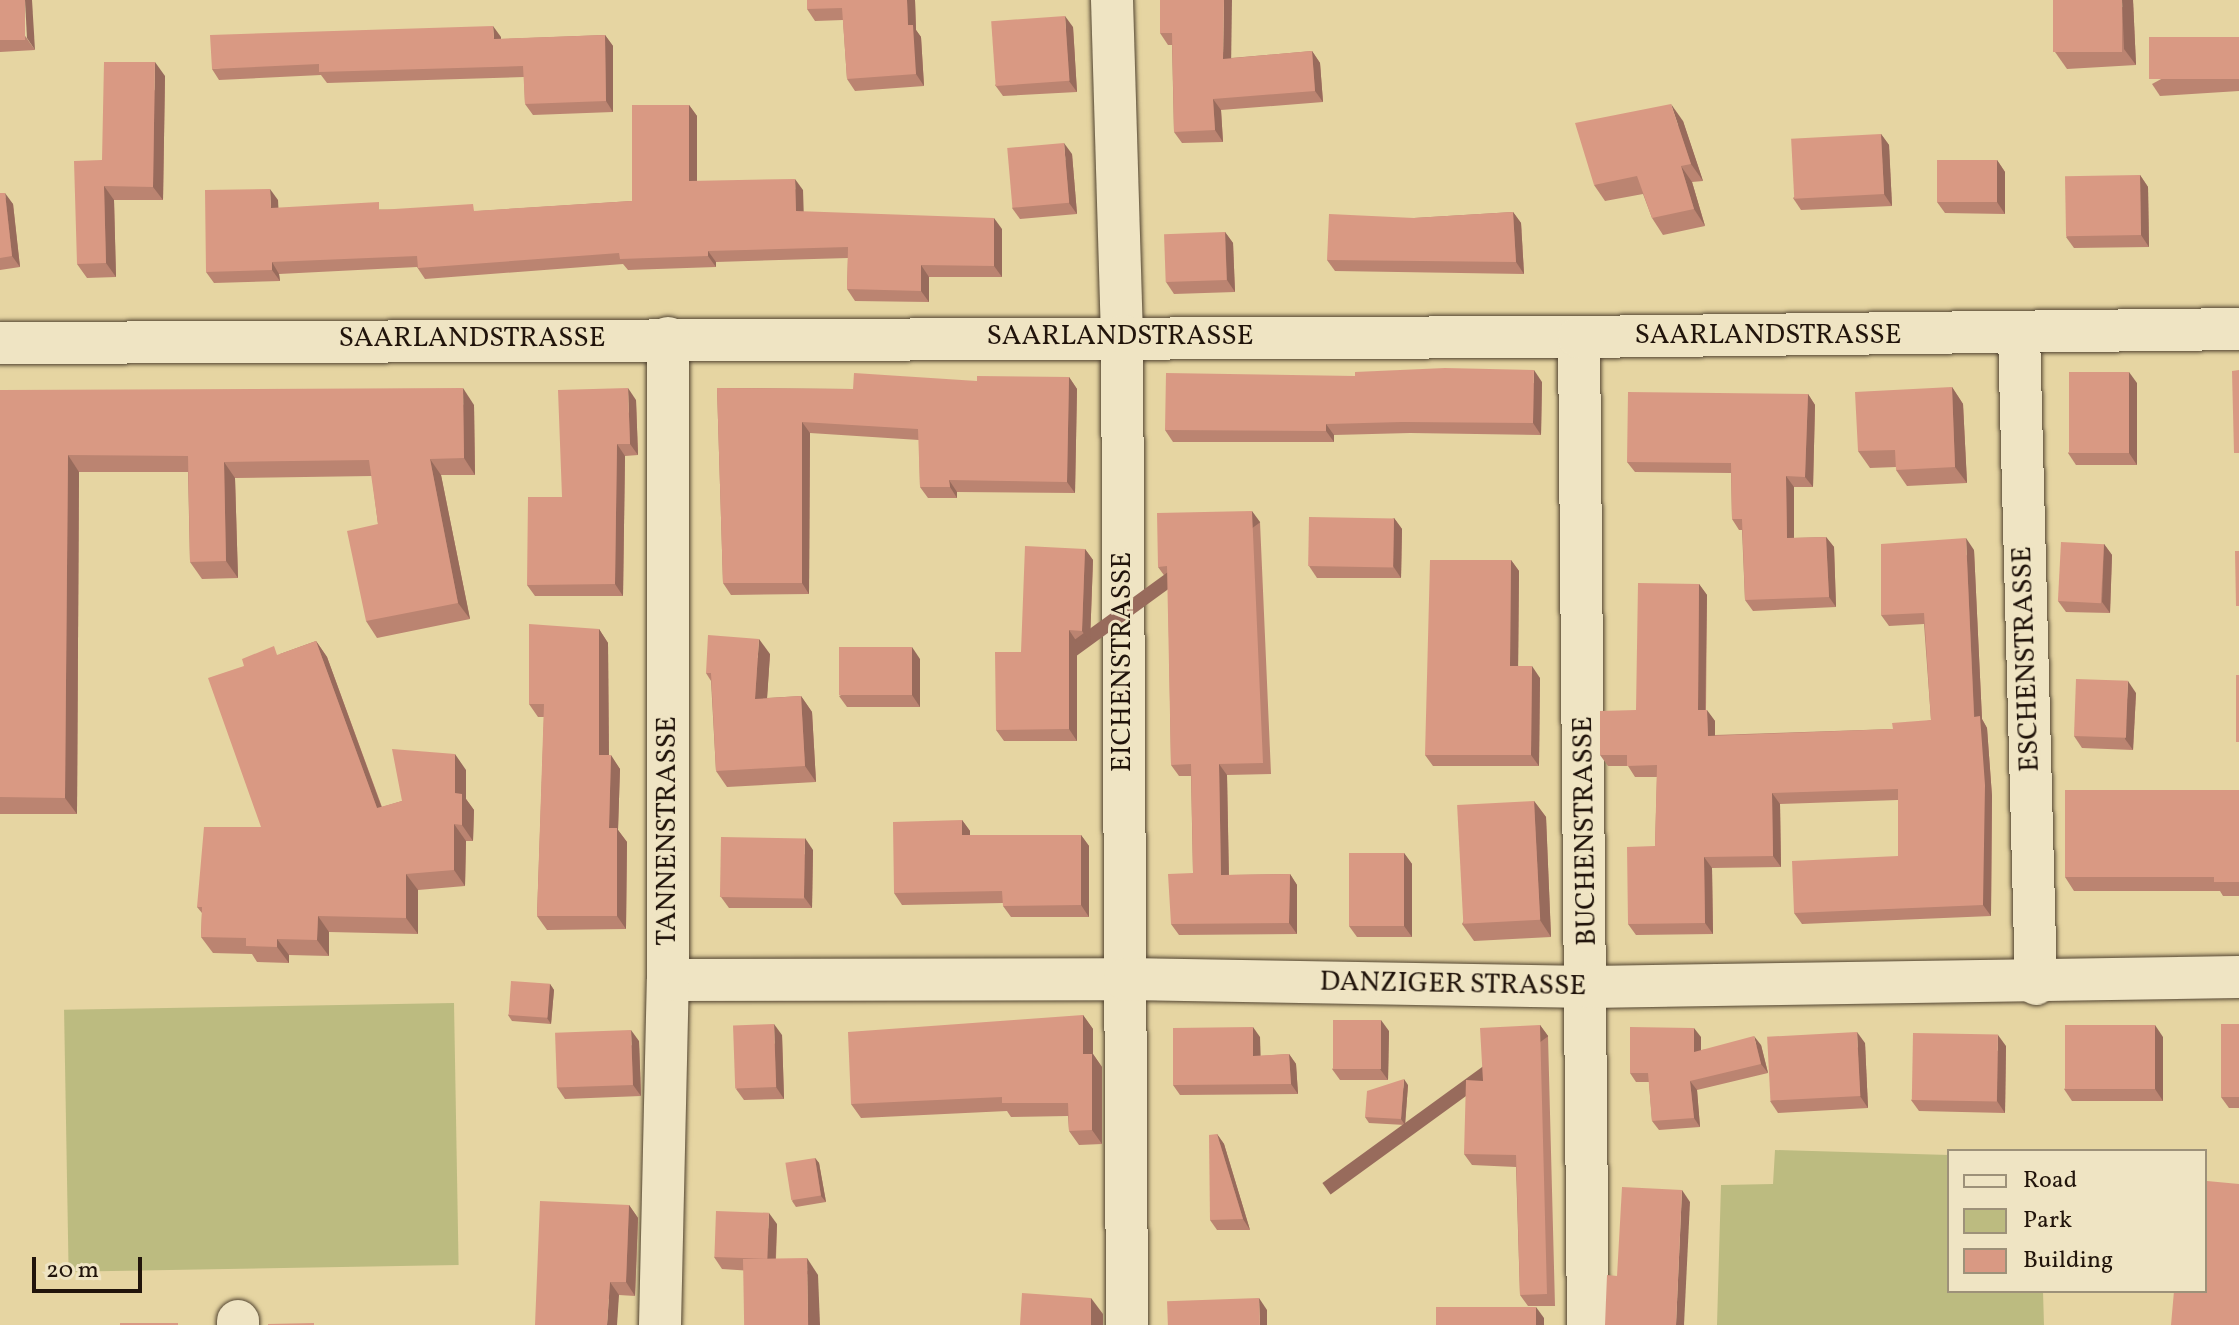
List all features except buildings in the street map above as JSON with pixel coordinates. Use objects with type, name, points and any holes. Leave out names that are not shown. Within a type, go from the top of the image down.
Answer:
[{"type":"street","name":"EICHENSTRASSE","points":[[1112,0],[1122,336],[1127,1325]]},
{"type":"street","name":"SAARLANDSTRASSE","points":[[0,343],[1122,336],[1579,337],[2239,329]]},
{"type":"street","name":"ESCHENSTRASSE","points":[[2019,334],[2036,984]]},
{"type":"street","name":"BUCHENSTRASSE","points":[[1579,337],[1589,987],[1588,1325]]},
{"type":"street","name":"TANNENSTRASSE","points":[[660,1325],[668,980],[668,338]]},
{"type":"street","name":"DANZIGER STRASSE","points":[[668,980],[1125,979],[1589,987],[2036,984],[2239,977]]},
{"type":"green space","points":[[454,1003],[459,1265],[69,1272],[64,1010]]},
{"type":"green space","points":[[1775,1150],[1947,1155],[1947,1293],[2043,1293],[2044,1325],[1717,1325],[1721,1185],[1773,1184]]}]
